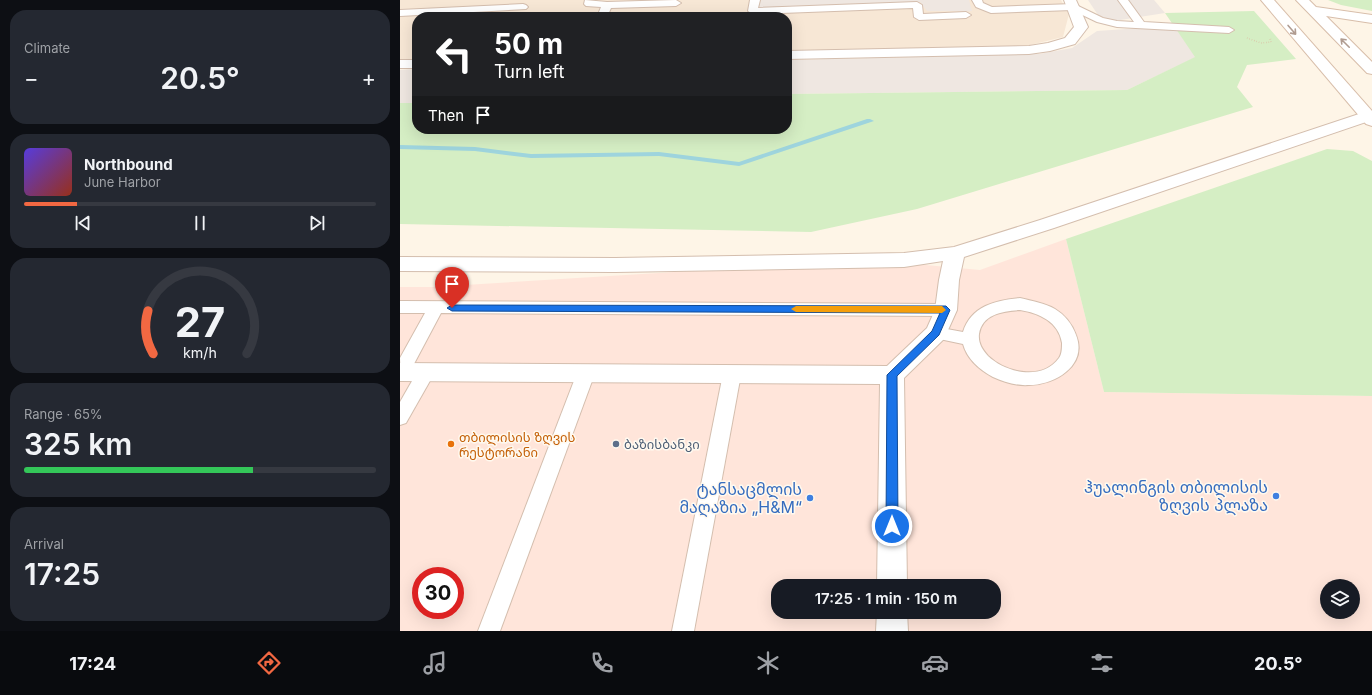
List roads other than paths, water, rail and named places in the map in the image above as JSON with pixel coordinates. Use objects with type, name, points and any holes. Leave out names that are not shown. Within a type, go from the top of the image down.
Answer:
[{"type":"street","points":[[400,264],[615,266],[896,260],[955,253],[1129,197],[1371,115],[1266,0]]},
{"type":"street","points":[[792,55],[1029,50],[1050,47],[1070,41],[1081,27],[1072,4]]},
{"type":"street","points":[[1307,5],[1372,18]]},
{"type":"street","points":[[1307,5],[1372,70]]},
{"type":"street","points":[[400,64],[412,64]]},
{"type":"street","points":[[401,372],[892,375],[936,333],[946,310],[949,280],[955,253]]},
{"type":"street","points":[[892,375],[892,579]]},
{"type":"street","points":[[892,619],[892,631]]},
{"type":"lane","points":[[590,0],[589,4],[607,5],[676,4]]},
{"type":"lane","points":[[754,0],[753,11],[917,5],[919,17],[966,15]]},
{"type":"lane","points":[[977,0],[979,5],[991,10],[1072,4],[1106,21],[1117,24],[1141,24],[1229,30]]},
{"type":"lane","points":[[1123,0],[1141,24]]},
{"type":"lane","points":[[604,12],[607,5]]},
{"type":"lane","points":[[472,12],[523,7]]},
{"type":"lane","points":[[400,12],[412,12]]},
{"type":"lane","points":[[1020,304],[1036,307],[1050,314],[1062,323],[1069,334],[1072,346],[1069,358],[1060,368],[1048,375],[1032,379],[1014,378],[997,372],[983,363],[974,351],[970,339],[972,327],[979,317],[990,309],[1004,305],[1020,304]]},
{"type":"lane","points":[[400,308],[946,310]]},
{"type":"lane","points":[[401,372],[436,308]]},
{"type":"lane","points":[[936,333],[970,339]]},
{"type":"lane","points":[[400,418],[426,372]]},
{"type":"lane","points":[[489,631],[586,373]]},
{"type":"lane","points":[[683,631],[732,374]]},
{"type":"waterway","points":[[400,147],[475,149],[531,156],[659,154],[739,164],[870,121]]},
{"type":"place","name":"თბილისის ზღვის რესტორანი","points":[[451,444]]},
{"type":"place","name":"ბაზისბანკი","points":[[616,444]]},
{"type":"place","name":"ჰუალინგის თბილისის ზღვის პლაზა","points":[[1276,496]]},
{"type":"place","name":"ტანსაცმლის მაღაზია „H&M“","points":[[810,498]]}]
